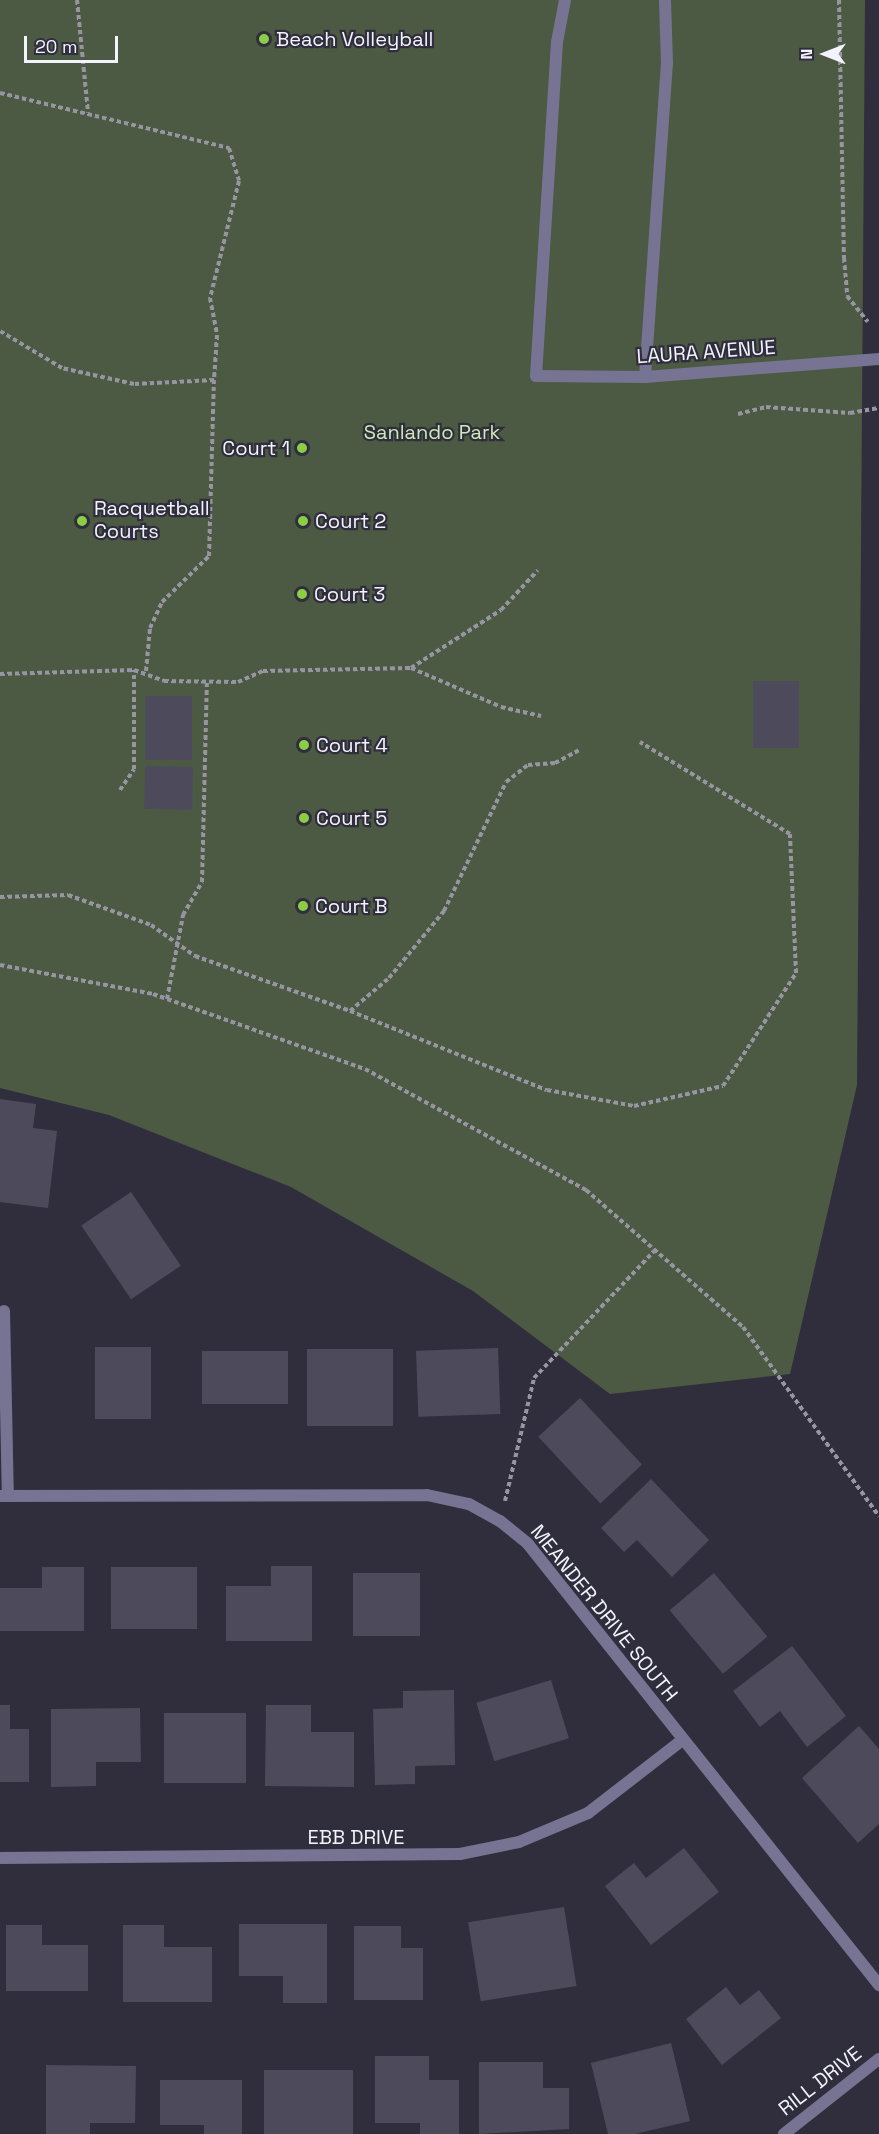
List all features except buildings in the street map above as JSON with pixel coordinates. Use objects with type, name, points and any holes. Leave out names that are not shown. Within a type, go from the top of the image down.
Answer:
[{"type":"street","name":"LAURA AVENUE","points":[[565,0],[557,42],[536,376],[645,377],[879,359]]},
{"type":"street","points":[[645,377],[667,64],[664,0]]},
{"type":"street","points":[[4,1311],[4,1496]]},
{"type":"street","name":"MEANDER DRIVE SOUTH","points":[[4,1496],[427,1495],[469,1504],[500,1521],[528,1544],[681,1741],[879,1984]]},
{"type":"street","name":"EBB DRIVE","points":[[0,1858],[460,1854],[519,1842],[588,1813],[681,1741]]},
{"type":"street","name":"RILL DRIVE","points":[[784,2134],[879,2059]]},
{"type":"path","points":[[77,0],[88,112]]},
{"type":"path","points":[[839,0],[844,258],[848,296],[868,322]]},
{"type":"path","points":[[0,93],[88,112],[229,148],[239,181],[210,298],[217,335],[209,556],[162,602],[150,628],[146,671]]},
{"type":"path","points":[[0,331],[62,368],[134,384],[214,380]]},
{"type":"path","points":[[738,414],[766,407],[850,413],[879,408]]},
{"type":"path","points":[[411,668],[501,610],[538,570]]},
{"type":"path","points":[[0,674],[134,670],[146,671],[164,681],[238,682],[263,671],[411,668],[501,707],[540,716]]},
{"type":"path","points":[[120,790],[134,769],[134,670]]},
{"type":"path","points":[[167,999],[183,915],[202,882],[207,682]]},
{"type":"path","points":[[0,897],[68,895],[151,925],[195,956],[350,1011],[547,1090],[634,1106],[723,1086],[796,973],[789,834],[640,742]]},
{"type":"path","points":[[350,1011],[389,978],[444,911],[506,782],[528,765],[555,763],[579,750]]},
{"type":"path","points":[[0,964],[167,999],[365,1069],[586,1190],[743,1327],[879,1516]]},
{"type":"path","points":[[500,1521],[534,1378],[655,1250]]},
{"type":"green space","name":"Sanlando Park","points":[[0,0],[865,0],[857,1085],[790,1374],[610,1394],[473,1291],[291,1187],[109,1115],[0,1088]]},
{"type":"place","name":"Beach Volleyball","points":[[264,39]]},
{"type":"place","name":"Court 1","points":[[302,448]]},
{"type":"place","name":"Racquetball Courts","points":[[82,521]]},
{"type":"place","name":"Court 2","points":[[303,521]]},
{"type":"place","name":"Court 3","points":[[302,594]]},
{"type":"place","name":"Court 4","points":[[304,745]]},
{"type":"place","name":"Court 5","points":[[304,818]]},
{"type":"place","name":"Court B","points":[[303,906]]}]
